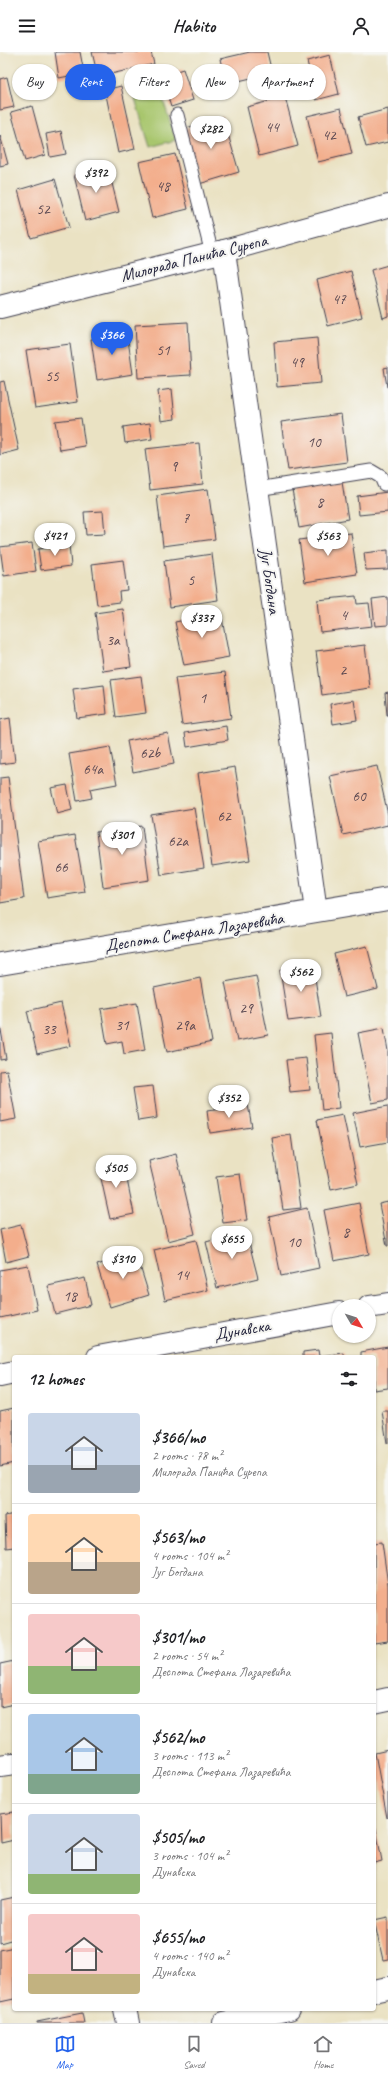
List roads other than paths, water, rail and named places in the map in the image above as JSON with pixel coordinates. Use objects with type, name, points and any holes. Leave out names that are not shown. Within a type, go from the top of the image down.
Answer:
[{"type":"street","name":"Милорада Панића Сурепа","points":[[0,307],[218,253],[388,206]]},
{"type":"street","name":"Југ Богдана","points":[[218,253],[257,488],[316,912]]},
{"type":"street","name":"Деспота Стефана Лазаревића","points":[[0,964],[388,899]]},
{"type":"street","points":[[376,1306],[388,1304]]},
{"type":"street","name":"Дунавска","points":[[109,1355],[332,1314]]},
{"type":"street","points":[[0,1375],[12,1372]]},
{"type":"street","points":[[376,1702],[388,1699]]},
{"type":"street","points":[[0,1766],[12,1764]]},
{"type":"street","points":[[376,1991],[388,1988]]},
{"type":"street","points":[[125,2011],[128,2023]]},
{"type":"street","points":[[224,2023],[280,2011]]},
{"type":"lane","points":[[177,115],[218,253]]},
{"type":"lane","points":[[257,488],[371,470],[378,473],[384,484]]}]
